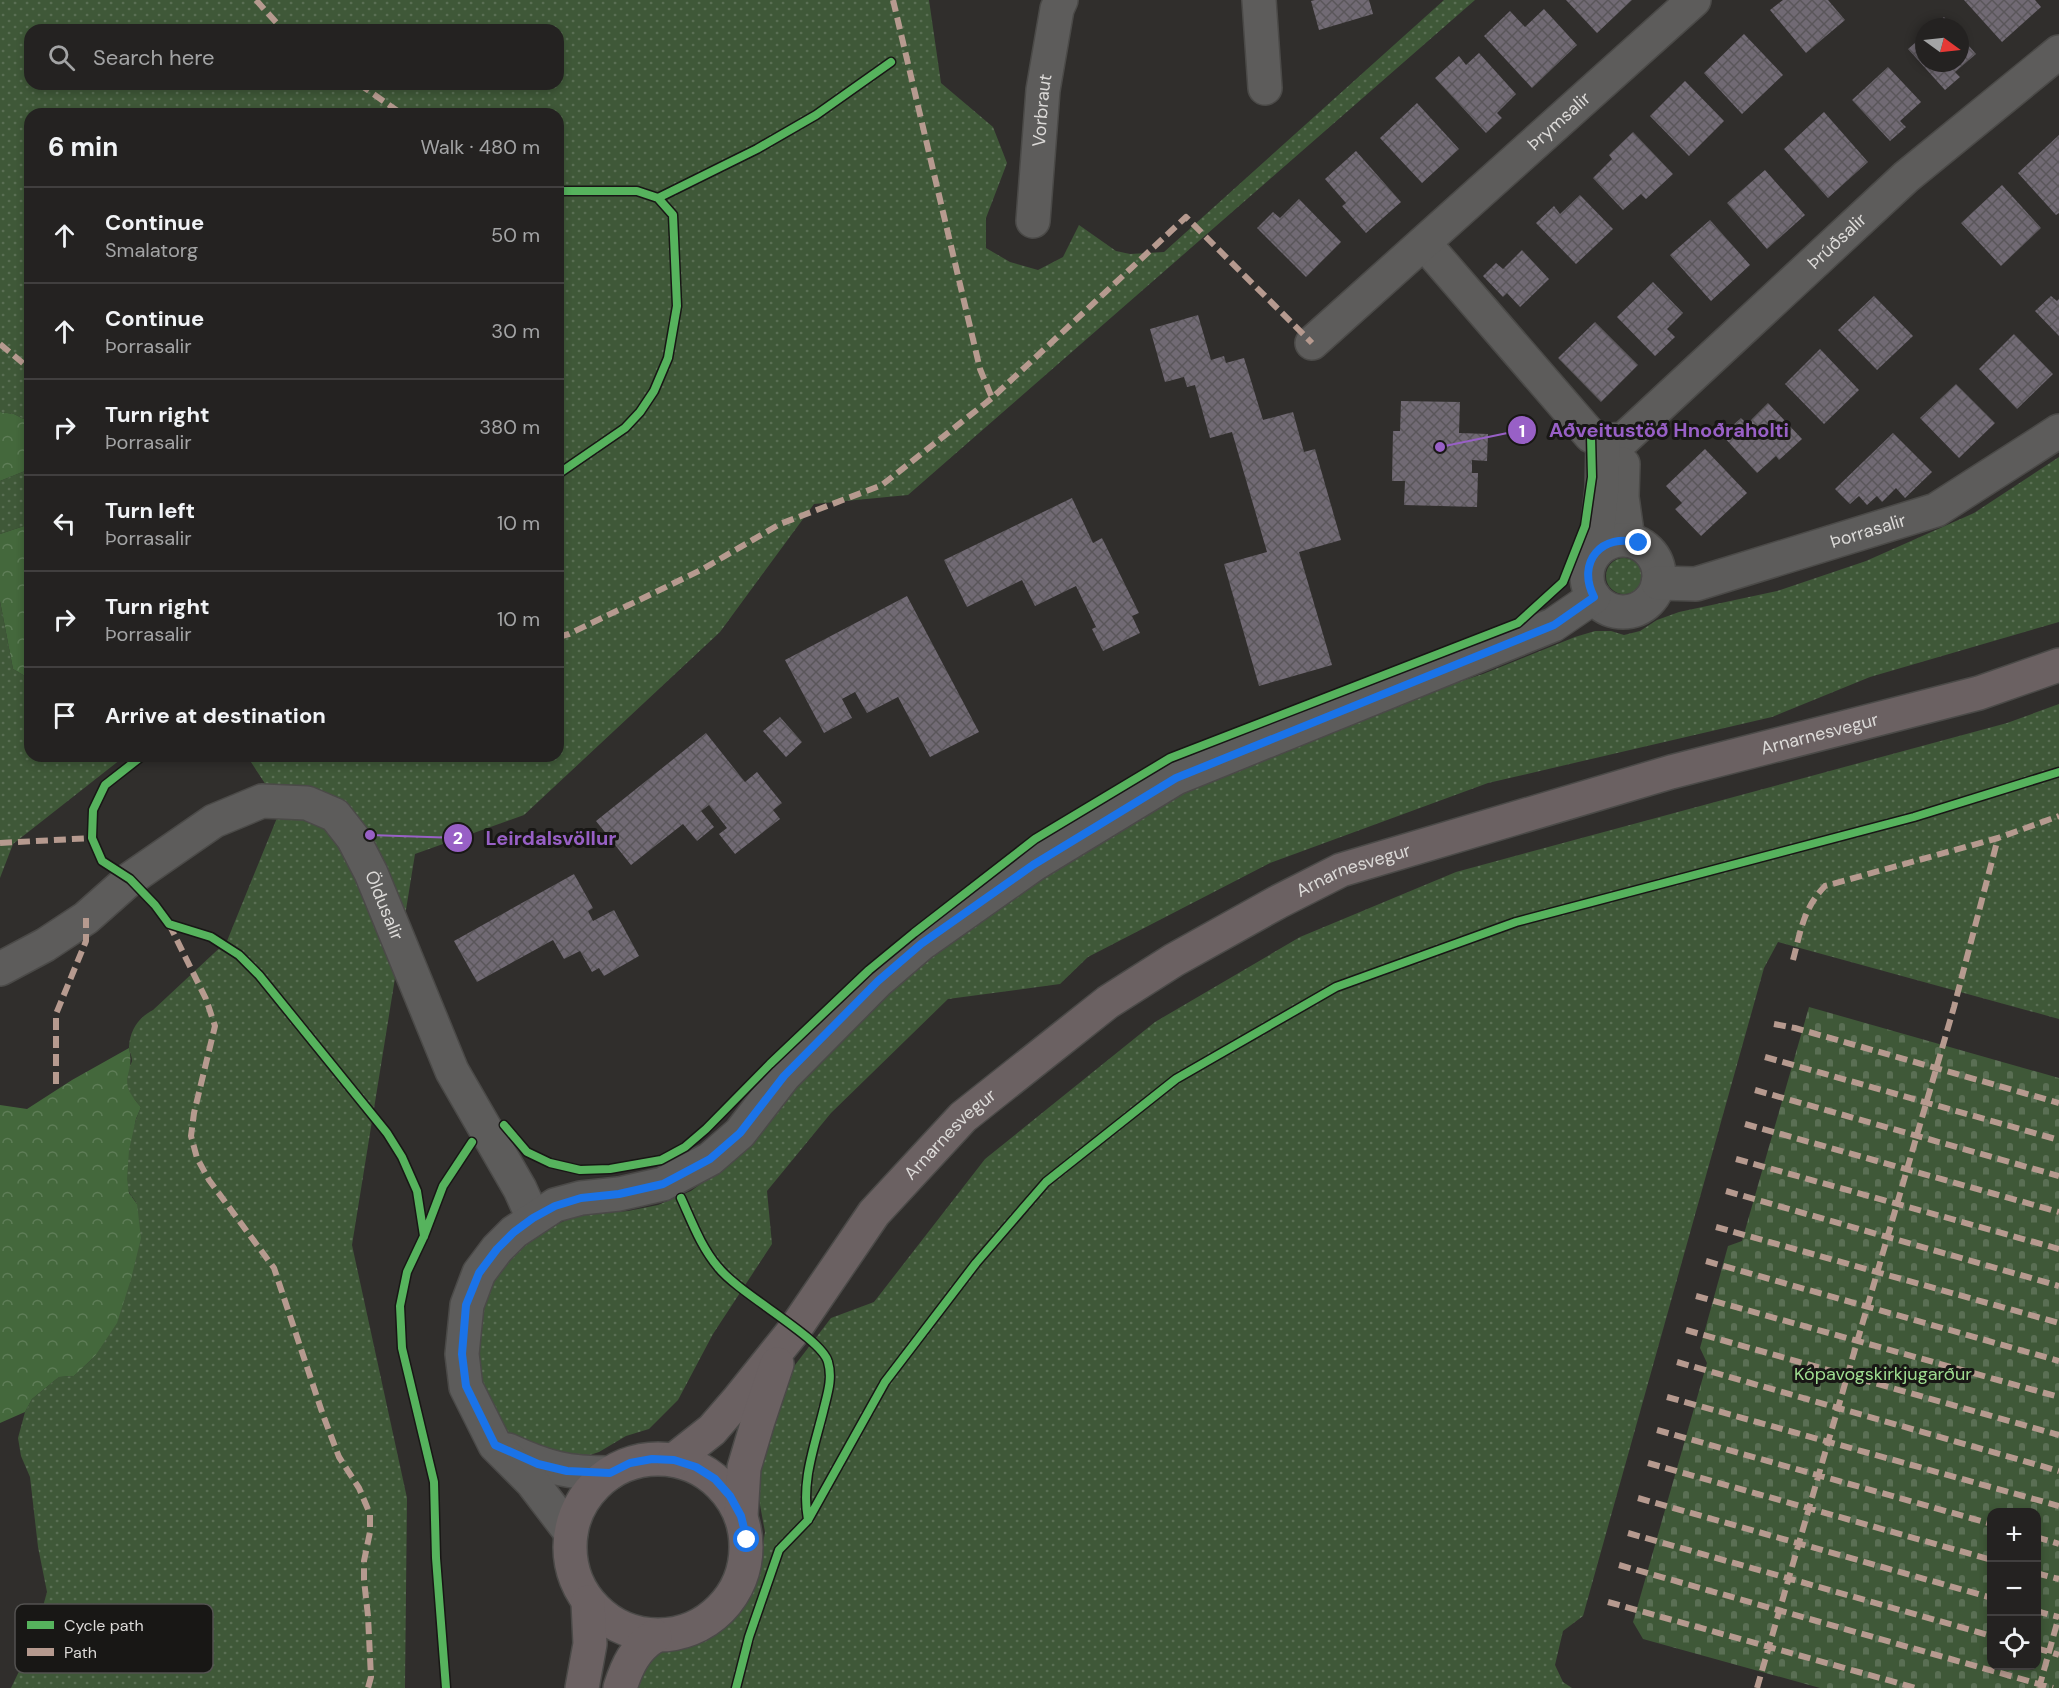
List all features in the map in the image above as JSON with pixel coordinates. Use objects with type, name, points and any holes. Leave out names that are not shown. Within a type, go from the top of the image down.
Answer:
[{"type":"main road","name":"Arnarnesvegur","points":[[674,1460],[712,1430],[795,1329],[874,1213],[963,1117],[1108,1002],[1174,960],[1341,870],[1671,772],[1979,693],[2059,665]]},
{"type":"main road","name":"Arnarnesvegur","points":[[741,1516],[744,1468],[778,1360],[795,1329]]},
{"type":"main road","points":[[652,1459],[674,1460],[696,1467],[715,1479],[730,1496],[741,1516],[747,1540],[745,1565],[737,1588],[722,1609],[703,1624],[680,1633],[656,1636],[630,1631],[607,1620],[588,1602],[576,1581],[570,1557],[571,1533],[575,1516],[583,1501],[610,1473],[630,1463],[652,1459]]},
{"type":"main road","points":[[582,1688],[590,1644],[588,1602]]},
{"type":"main road","points":[[620,1688],[636,1651],[656,1636]]},
{"type":"street","name":"Vorbraut","points":[[1033,221],[1043,90],[1060,0]]},
{"type":"street","points":[[1259,0],[1265,88]]},
{"type":"street","name":"Þrymsalir","points":[[1311,343],[1694,0]]},
{"type":"street","name":"Þrúðsalir","points":[[1614,440],[1906,177],[2059,52]]},
{"type":"street","points":[[1424,243],[1591,436],[1614,440]]},
{"type":"street","name":"Þorrasalir","points":[[1658,584],[1696,584],[1936,510],[2059,431]]},
{"type":"street","points":[[1614,440],[1628,540]]},
{"type":"street","points":[[1595,553],[1604,545],[1615,540],[1639,543],[1649,550],[1656,560],[1659,571],[1654,595],[1646,604],[1623,612],[1602,605],[1594,597],[1589,586],[1587,575],[1595,553],[1602,488],[1614,440]]},
{"type":"street","points":[[571,1533],[532,1482],[495,1445],[466,1386],[462,1354],[466,1305],[479,1273],[497,1249],[514,1232],[555,1206],[581,1198],[619,1194],[663,1184],[710,1159],[740,1133],[784,1076],[878,981],[921,944],[1033,865],[1176,778],[1554,625],[1594,597]]},
{"type":"street","name":"Öldusalir","points":[[0,969],[45,945],[86,918],[130,879],[214,821],[262,801],[307,802],[335,815],[353,838],[371,873],[452,1071],[520,1189],[533,1218]]},
{"type":"street","points":[[495,1445],[538,1464],[567,1471],[610,1473]]},
{"type":"green space","points":[[0,0],[929,0],[941,83],[993,127],[1007,163],[986,218],[986,248],[1010,262],[1038,270],[1063,257],[1079,225],[1116,251],[1130,254],[1164,252],[1444,0],[1475,0],[908,495],[814,504],[720,632],[524,815],[415,854],[352,1245],[407,1498],[405,1688],[11,1688],[18,1673],[213,1673],[213,1604],[44,1604],[47,1592],[38,1547],[30,1477],[21,1456],[18,1438],[25,1412],[32,1399],[59,1377],[74,1376],[95,1356],[137,1204],[129,1192],[126,1173],[131,1137],[141,1107],[132,1096],[126,1079],[132,1061],[130,1041],[133,1030],[143,1017],[227,941],[281,808],[251,762],[564,762],[564,108],[24,108],[24,419],[14,414],[0,412]]},
{"type":"green space","points":[[0,412],[14,414],[24,419],[24,471],[0,481]]},
{"type":"green space","points":[[2059,457],[2059,622],[1870,677],[1772,717],[1488,783],[1270,863],[1088,957],[1060,984],[948,999],[831,1113],[767,1191],[772,1244],[713,1334],[678,1400],[649,1429],[626,1436],[599,1452],[572,1461],[515,1442],[492,1412],[478,1372],[479,1326],[489,1288],[515,1254],[545,1230],[577,1215],[628,1211],[658,1205],[691,1191],[719,1170],[833,1046],[889,991],[1011,893],[1189,787],[1374,709],[1483,674],[1575,637],[1595,631],[1611,631],[1624,635],[1640,631],[1657,620],[1679,612],[1777,591],[1866,561],[1974,513]]},
{"type":"green space","points":[[24,471],[24,526],[0,534],[0,481]]},
{"type":"green space","points":[[24,526],[24,675],[13,669],[0,601],[0,534]]},
{"type":"green space","points":[[1624,558],[1636,564],[1642,576],[1636,588],[1624,594],[1612,588],[1606,576],[1612,564]]},
{"type":"green space","points":[[0,601],[13,669],[24,675],[24,762],[117,762],[13,844],[0,878]]},
{"type":"green space","points":[[2059,704],[2059,1019],[1778,942],[1764,968],[1583,1616],[1563,1631],[1555,1665],[1563,1682],[1572,1688],[628,1688],[663,1644],[721,1622],[743,1599],[759,1568],[765,1532],[760,1505],[759,1468],[782,1382],[831,1318],[874,1302],[985,1159],[1155,1022],[1300,937],[1456,872],[2007,723]]},
{"type":"green space","name":"Kópavogskirkjugarður","points":[[1809,1007],[2059,1078],[2059,1688],[1820,1688],[1643,1639],[1633,1622],[1707,1363],[1700,1348],[1728,1246],[1742,1241]]},
{"type":"green space","points":[[129,1048],[130,1065],[127,1083],[133,1097],[141,1107],[129,1150],[127,1179],[129,1193],[137,1204],[141,1238],[117,1323],[95,1356],[74,1376],[59,1377],[32,1399],[25,1412],[0,1423],[0,1105],[27,1109]]},
{"type":"building","points":[[1369,0],[1373,14],[1319,30],[1311,1]]},
{"type":"building","points":[[1566,0],[1632,0],[1597,33]]},
{"type":"building","points":[[1783,0],[1828,0],[1845,20],[1806,53],[1770,10]]},
{"type":"building","points":[[1964,0],[2035,0],[2041,7],[2002,42]]},
{"type":"building","points":[[1544,9],[1577,45],[1532,88],[1484,36],[1510,11],[1525,27]]},
{"type":"building","points":[[1744,34],[1783,75],[1742,114],[1704,73]]},
{"type":"building","points":[[1915,43],[1915,57],[1908,49]]},
{"type":"building","points":[[1969,46],[1976,54],[1969,60]]},
{"type":"building","points":[[1479,53],[1516,94],[1497,113],[1502,118],[1486,133],[1435,78],[1459,56],[1466,65]]},
{"type":"building","points":[[1888,67],[1921,102],[1900,121],[1906,127],[1890,141],[1852,100]]},
{"type":"building","points":[[1929,72],[1955,72],[1960,77],[1945,90]]},
{"type":"building","points":[[1685,81],[1724,121],[1689,156],[1650,116]]},
{"type":"building","points":[[1417,103],[1459,149],[1422,183],[1380,138]]},
{"type":"building","points":[[1824,112],[1868,162],[1828,198],[1784,149]]},
{"type":"building","points":[[1633,132],[1673,174],[1646,199],[1641,194],[1623,210],[1593,178],[1612,159],[1609,155]]},
{"type":"building","points":[[2059,135],[2059,213],[2056,215],[2018,173]]},
{"type":"building","points":[[1356,151],[1401,202],[1366,233],[1342,206],[1346,203],[1325,179]]},
{"type":"building","points":[[1765,170],[1805,215],[1767,249],[1727,203]]},
{"type":"building","points":[[2002,185],[2041,228],[2001,266],[1961,223]]},
{"type":"building","points":[[1580,195],[1613,229],[1576,264],[1536,223],[1554,206],[1560,214]]},
{"type":"building","points":[[1299,199],[1341,242],[1306,277],[1257,228],[1273,212],[1280,218]]},
{"type":"building","points":[[1710,220],[1750,265],[1711,301],[1670,255]]},
{"type":"building","points":[[1522,250],[1549,279],[1520,307],[1507,293],[1503,297],[1483,276],[1496,263],[1503,269]]},
{"type":"building","points":[[1653,282],[1683,313],[1667,329],[1675,337],[1655,356],[1617,317]]},
{"type":"building","points":[[1874,296],[1913,336],[1877,370],[1838,330]]},
{"type":"building","points":[[2051,296],[2057,301],[2059,299],[2059,336],[2035,311]]},
{"type":"building","points":[[1198,315],[1211,360],[1224,356],[1226,363],[1244,358],[1263,420],[1293,412],[1304,452],[1315,449],[1341,540],[1299,552],[1332,665],[1259,686],[1224,564],[1267,552],[1232,432],[1210,438],[1195,385],[1187,387],[1184,377],[1165,382],[1150,329]]},
{"type":"building","points":[[1595,322],[1638,365],[1601,402],[1558,358]]},
{"type":"building","points":[[2014,334],[2053,374],[2017,409],[1979,369]]},
{"type":"building","points":[[1820,349],[1859,390],[1824,424],[1785,384]]},
{"type":"building","points":[[1956,384],[1995,423],[1959,458],[1920,418]]},
{"type":"building","points":[[1401,401],[1460,402],[1459,433],[1488,434],[1487,461],[1472,460],[1472,473],[1478,473],[1477,507],[1404,505],[1405,481],[1392,481],[1393,431],[1400,431]]},
{"type":"building","points":[[1768,403],[1802,439],[1779,460],[1776,456],[1757,473],[1722,435],[1741,418],[1747,424]]},
{"type":"building","points":[[1893,433],[1932,472],[1905,498],[1896,488],[1882,502],[1877,496],[1867,505],[1859,496],[1850,504],[1835,489]]},
{"type":"building","points":[[1705,449],[1747,493],[1701,536],[1675,509],[1682,503],[1666,486]]},
{"type":"building","points":[[1072,498],[1093,543],[1102,538],[1139,613],[1132,616],[1140,633],[1103,651],[1092,629],[1096,627],[1076,586],[1035,606],[1022,580],[967,607],[944,560]]},
{"type":"building","points":[[907,596],[979,732],[930,757],[898,697],[867,713],[855,692],[842,699],[852,718],[824,733],[785,660]]},
{"type":"building","points":[[780,717],[802,742],[786,757],[763,731]]},
{"type":"building","points":[[706,733],[745,782],[757,772],[782,803],[773,810],[780,819],[735,854],[719,834],[727,828],[709,805],[701,811],[714,827],[697,841],[683,824],[631,865],[596,821]]},
{"type":"building","points":[[574,874],[593,908],[588,911],[593,921],[614,910],[639,956],[604,976],[599,968],[592,972],[580,951],[564,959],[553,940],[477,982],[454,941]]},
{"type":"marked path","points":[[256,0],[278,24]]},
{"type":"marked path","points":[[893,0],[980,369],[992,398]]},
{"type":"marked path","points":[[368,90],[393,108]]},
{"type":"marked path","points":[[564,635],[701,570],[780,524],[882,485],[992,398],[1186,217],[1312,343]]},
{"type":"marked path","points":[[0,344],[24,364]]},
{"type":"marked path","points":[[1793,960],[1807,912],[1825,886],[1998,838],[2059,816]]},
{"type":"marked path","points":[[0,843],[92,838]]},
{"type":"marked path","points":[[1757,1688],[1954,1007],[1998,838]]},
{"type":"marked path","points":[[56,1084],[56,1014],[86,941],[86,918]]},
{"type":"marked path","points":[[169,924],[206,999],[215,1026],[194,1113],[191,1136],[197,1158],[209,1180],[274,1268],[339,1457],[359,1488],[370,1514],[370,1532],[364,1561],[371,1677],[368,1688]]},
{"type":"marked path","points":[[1774,1024],[2059,1103]]},
{"type":"marked path","points":[[1765,1057],[2059,1140]]},
{"type":"marked path","points":[[1755,1090],[2059,1176]]},
{"type":"marked path","points":[[1745,1124],[2059,1212]]},
{"type":"marked path","points":[[1736,1159],[2059,1249]]},
{"type":"marked path","points":[[1726,1191],[2059,1286]]},
{"type":"marked path","points":[[1716,1227],[2059,1323]]},
{"type":"marked path","points":[[1706,1261],[2059,1361]]},
{"type":"marked path","points":[[1696,1296],[2059,1397]]},
{"type":"marked path","points":[[1686,1330],[2059,1435]]},
{"type":"marked path","points":[[1677,1362],[2059,1471]]},
{"type":"marked path","points":[[1667,1397],[2059,1506]]},
{"type":"marked path","points":[[1657,1430],[1987,1523]]},
{"type":"marked path","points":[[1648,1463],[1987,1559]]},
{"type":"marked path","points":[[1638,1498],[1987,1597]]},
{"type":"marked path","points":[[1628,1533],[1987,1635]]},
{"type":"marked path","points":[[2041,1539],[2059,1544]]},
{"type":"marked path","points":[[1619,1565],[2053,1688]]},
{"type":"marked path","points":[[2041,1574],[2059,1579]]},
{"type":"marked path","points":[[1608,1602],[1916,1688]]},
{"type":"marked path","points":[[2041,1612],[2059,1617]]},
{"type":"marked path","points":[[2039,1688],[2059,1616]]},
{"type":"marked path","points":[[2041,1650],[2059,1655]]},
{"type":"cycle path","points":[[658,198],[757,149],[816,115],[891,62]]},
{"type":"cycle path","points":[[564,191],[637,191],[658,198],[673,215],[677,306],[668,358],[654,391],[640,412],[625,428],[564,470]]},
{"type":"cycle path","points":[[504,1125],[527,1152],[550,1163],[580,1170],[610,1169],[661,1160],[685,1147],[706,1129],[770,1064],[869,970],[1035,839],[1170,758],[1518,623],[1563,582],[1585,526],[1592,477],[1591,436]]},
{"type":"cycle path","points":[[134,762],[105,785],[93,810],[92,838],[102,861],[130,879],[155,905],[169,924],[211,937],[239,955],[259,975],[387,1133],[402,1157],[417,1191],[424,1236]]},
{"type":"cycle path","points":[[736,1688],[749,1637],[779,1550],[808,1520],[885,1382],[976,1263],[1046,1182],[1176,1079],[1336,987],[1516,922],[1914,817],[2059,772]]},
{"type":"cycle path","points":[[446,1688],[436,1558],[434,1482],[402,1348],[400,1306],[407,1272],[443,1186],[472,1142]]},
{"type":"cycle path","points":[[681,1198],[702,1243],[718,1267],[743,1290],[811,1341],[828,1362],[829,1387],[807,1479],[808,1520]]},
{"type":"place","name":"Aðveitustöð Hnoðraholti","points":[[1440,447]]},
{"type":"place","name":"Leirdalsvöllur","points":[[370,835]]},
{"type":"route","points":[[747,1540],[741,1516],[730,1496],[715,1479],[696,1467],[674,1460],[652,1459],[630,1463],[610,1473],[567,1471],[538,1464],[495,1445],[466,1386],[462,1354],[466,1305],[479,1273],[497,1249],[514,1232],[555,1206],[581,1198],[619,1194],[663,1184],[710,1159],[740,1133],[784,1076],[878,981],[921,944],[1033,865],[1176,778],[1554,625],[1594,597],[1587,575],[1595,553],[1604,545],[1615,540],[1639,543]]}]
